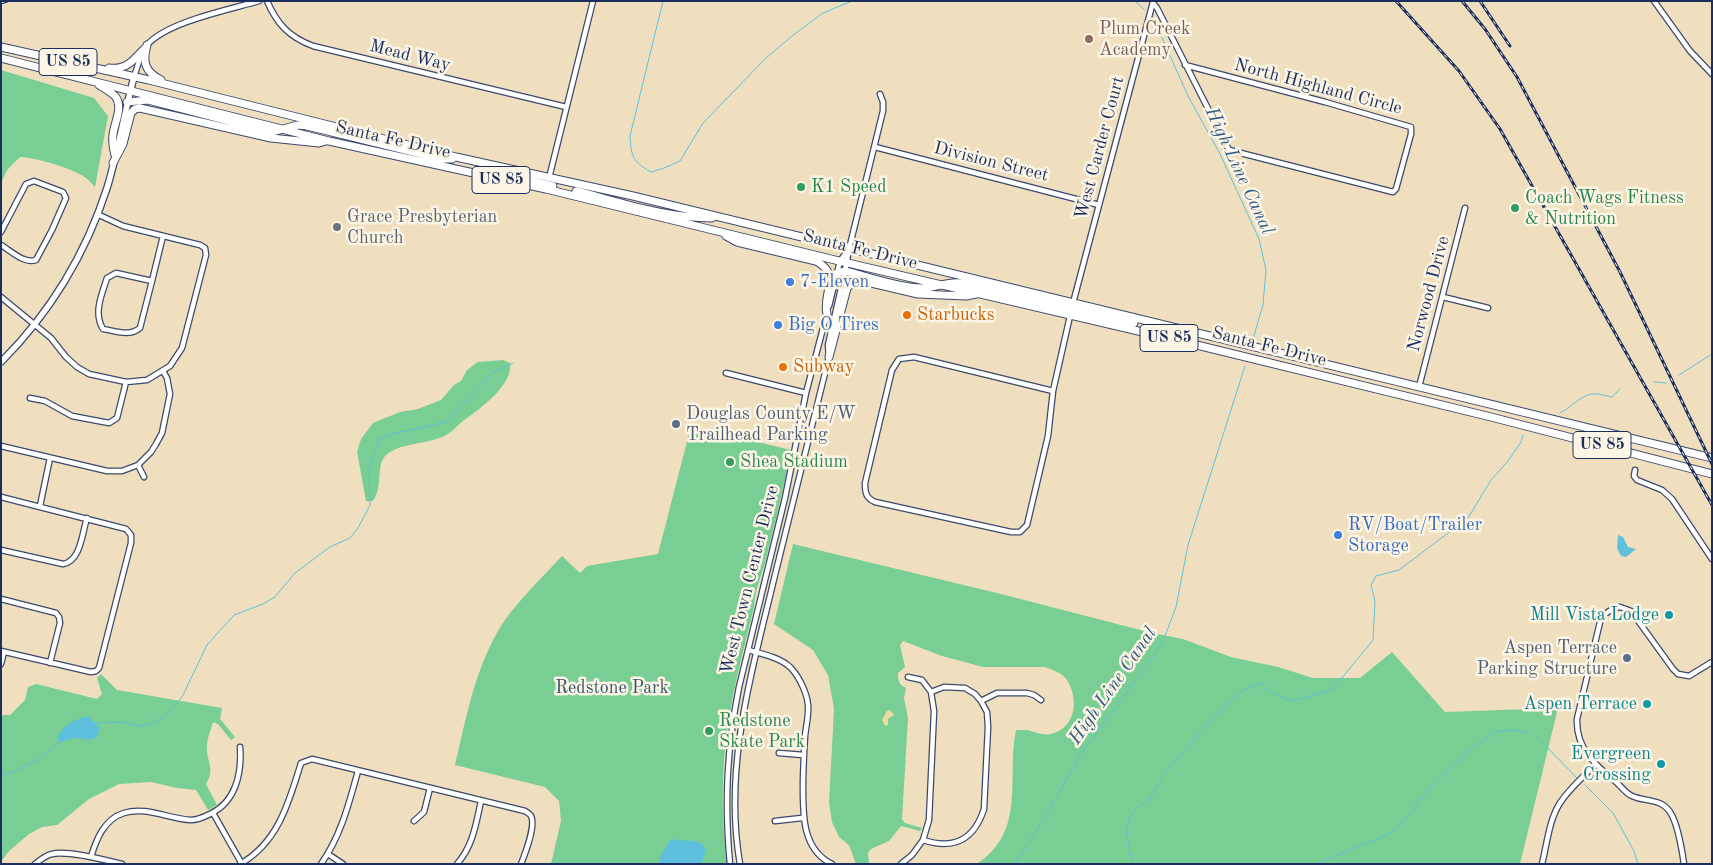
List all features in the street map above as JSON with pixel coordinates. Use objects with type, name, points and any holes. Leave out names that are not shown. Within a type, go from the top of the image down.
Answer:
[{"type":"highway","name":"Santa Fe Drive","points":[[1,47],[172,86],[470,160],[849,248],[1712,458]]},
{"type":"highway","points":[[90,67],[123,68],[133,61],[145,47]]},
{"type":"highway","points":[[145,47],[144,60],[146,69],[153,76],[172,86]]},
{"type":"highway","name":"Santa Fe Drive","points":[[1,58],[329,141],[519,183],[1393,393],[1712,474]]},
{"type":"highway","points":[[90,80],[112,93],[118,101],[119,110],[112,145],[115,155]]},
{"type":"highway","points":[[127,102],[148,100],[272,132],[298,125],[307,126],[442,159],[470,160]]},
{"type":"highway","points":[[113,163],[123,144],[131,113],[135,109],[140,108],[285,140],[319,143],[329,141]]},
{"type":"highway","points":[[519,183],[527,180],[655,210],[699,218],[724,218]]},
{"type":"highway","points":[[717,231],[737,242],[822,264],[829,272],[830,279],[824,304],[827,314]]},
{"type":"highway","points":[[837,273],[845,271],[916,288],[950,282],[961,283],[1108,318],[1163,328],[1174,327]]},
{"type":"highway","points":[[829,357],[847,288],[852,283],[867,282],[918,294],[966,296],[977,294]]},
{"type":"highway","points":[[1393,393],[1412,393],[1419,387]]},
{"type":"main road","points":[[1,362],[36,324],[68,276],[84,245],[97,214],[113,163],[134,77]]},
{"type":"street","points":[[134,77],[145,47],[157,36],[180,24],[259,1]]},
{"type":"street","name":"Mead Way","points":[[266,1],[274,17],[286,32],[298,40],[313,46],[566,108]]},
{"type":"street","points":[[549,178],[593,1]]},
{"type":"street","points":[[1654,1],[1690,51],[1712,74]]},
{"type":"street","name":"North Highland Circle","points":[[1153,2],[1157,8],[1185,66],[1229,150],[1393,192],[1396,189],[1411,134],[1411,127],[1325,102],[1185,66]]},
{"type":"street","name":"West Carder Court","points":[[1073,303],[1153,2]]},
{"type":"street","points":[[849,248],[883,110],[880,94]]},
{"type":"street","name":"Division Street","points":[[875,147],[1099,205]]},
{"type":"street","points":[[1,232],[26,184],[34,181],[63,192],[66,198],[36,260],[31,262],[25,260],[1,245]]},
{"type":"street","name":"Norwood Drive","points":[[1419,387],[1465,208]]},
{"type":"street","points":[[1,297],[51,338],[66,358],[89,374],[126,382],[147,380],[163,372],[176,359],[182,348],[206,255],[205,248],[200,245],[122,226],[97,214]]},
{"type":"street","points":[[152,281],[116,273],[107,278],[97,314],[103,328],[127,334],[135,332],[140,328],[152,281],[163,236]]},
{"type":"street","name":"West Town Center Drive","points":[[730,864],[727,824],[728,755],[733,718],[785,498],[806,393],[837,273],[844,262],[849,248]]},
{"type":"street","name":"West Town Center Drive","points":[[740,864],[736,803],[737,755],[747,691],[829,357],[828,345],[845,271],[844,262]]},
{"type":"street","points":[[1443,297],[1488,308]]},
{"type":"street","points":[[1053,391],[914,357],[900,359],[892,370],[865,483],[866,496],[875,502],[1011,532],[1020,532],[1027,526],[1046,445],[1053,391],[1070,316]]},
{"type":"street","points":[[1,446],[108,471],[122,471],[138,465],[151,452],[162,433],[170,394],[167,378],[163,372]]},
{"type":"street","points":[[726,372],[806,393]]},
{"type":"street","points":[[30,398],[45,401],[72,416],[109,423],[117,418],[126,382]]},
{"type":"street","points":[[40,506],[50,458]]},
{"type":"street","points":[[138,465],[144,477]]},
{"type":"street","points":[[1635,470],[1634,476],[1637,480],[1662,490],[1672,499],[1712,560]]},
{"type":"street","points":[[1,497],[126,529],[131,534],[131,542],[99,668],[96,672],[3,651],[1,664]]},
{"type":"street","points":[[1,550],[63,564],[70,563],[76,557],[87,518]]},
{"type":"street","points":[[1,599],[56,613],[60,623],[50,663]]},
{"type":"street","points":[[1684,864],[1677,830],[1670,812],[1654,800],[1634,797],[1627,793],[1595,765],[1581,744],[1576,719],[1600,622],[1608,611],[1620,607],[1631,611],[1678,674],[1689,676],[1712,662]]},
{"type":"street","points":[[748,650],[780,660],[791,668],[802,687],[808,706],[802,818],[808,837],[823,862],[832,864]]},
{"type":"street","points":[[900,864],[912,854],[923,840],[929,820],[934,711],[931,692],[922,680],[908,677]]},
{"type":"street","points":[[923,840],[935,844],[951,844],[965,838],[980,821],[984,809],[987,712],[975,694],[965,688],[944,687],[931,692]]},
{"type":"street","points":[[981,701],[997,694],[1034,695],[1041,700]]},
{"type":"street","points":[[91,857],[97,838],[105,826],[123,813],[145,811],[192,820],[203,818],[225,805],[236,787],[241,763],[240,747]]},
{"type":"street","points":[[779,753],[804,755]]},
{"type":"street","points":[[213,813],[242,864],[261,849],[278,826],[288,806],[300,763],[312,759],[526,811],[531,816],[533,822],[521,864]]},
{"type":"street","points":[[1542,864],[1555,814],[1560,803],[1595,765]]},
{"type":"street","points":[[321,864],[343,823],[358,770]]},
{"type":"street","points":[[414,821],[424,812],[430,788]]},
{"type":"street","points":[[457,864],[465,855],[472,842],[481,801]]},
{"type":"street","points":[[775,820],[802,818]]},
{"type":"street","points":[[35,864],[52,854],[91,857],[122,864]]},
{"type":"street","points":[[328,854],[343,864]]},
{"type":"green space","points":[[1,70],[94,98],[108,116],[95,187],[80,174],[64,167],[45,161],[20,157],[7,170],[1,183]]},
{"type":"green space","points":[[503,360],[510,363],[510,371],[501,388],[494,396],[445,436],[396,449],[385,456],[380,467],[376,494],[373,501],[366,501],[357,452],[361,439],[373,423],[400,412],[418,409],[441,400],[454,385],[461,381],[467,370],[478,362]]},
{"type":"green space","name":"Redstone Park","points":[[691,426],[791,450],[773,532],[756,594],[729,719],[724,755],[723,791],[727,864],[551,864],[561,821],[559,801],[545,787],[455,765],[477,680],[490,647],[504,621],[562,556],[580,573],[587,566],[658,554]]},
{"type":"green space","points":[[793,544],[1001,594],[1152,633],[1183,639],[1231,657],[1278,667],[1313,678],[1360,678],[1392,652],[1445,712],[1558,708],[1520,864],[977,864],[993,851],[1003,836],[1009,820],[1016,730],[1051,734],[1066,726],[1073,712],[1074,704],[1071,688],[1062,675],[1044,667],[983,667],[942,656],[903,641],[900,645],[905,667],[898,673],[898,676],[900,684],[906,688],[904,698],[908,718],[902,819],[905,823],[922,828],[920,831],[901,826],[889,841],[871,849],[868,853],[869,864],[856,864],[849,845],[839,837],[832,822],[829,803],[834,709],[828,675],[813,650],[774,624]]},
{"type":"green space","points":[[101,674],[117,690],[222,708],[220,719],[235,737],[231,740],[218,724],[213,722],[207,743],[210,774],[206,784],[217,805],[208,810],[196,790],[151,782],[119,784],[89,799],[57,825],[42,827],[29,834],[8,852],[1,862],[1,715],[10,715],[25,700],[28,687],[36,684],[97,699],[102,694],[97,678]]},
{"type":"sand","points":[[890,710],[894,715],[888,719],[888,725],[885,726],[882,720],[887,711]]},
{"type":"water","points":[[1618,535],[1623,537],[1628,547],[1636,549],[1626,557],[1621,556],[1617,548]]},
{"type":"water","points":[[88,716],[100,728],[97,737],[89,740],[75,738],[60,742],[57,738],[66,727],[78,719]]},
{"type":"water","points":[[671,839],[703,844],[705,855],[701,864],[659,864],[661,855]]},
{"type":"waterway","name":"High Line Canal","points":[[663,1],[630,136],[634,158],[640,165],[651,172],[680,161],[703,123],[765,59],[792,36],[823,13],[852,1]]},
{"type":"waterway","name":"High Line Canal","points":[[1135,1],[1145,10]]},
{"type":"waterway","name":"High Line Canal","points":[[1154,20],[1188,96],[1220,154],[1259,239],[1266,270],[1263,305],[1253,339]]},
{"type":"waterway","points":[[1679,375],[1712,354]]},
{"type":"waterway","points":[[95,723],[123,722],[139,726],[152,724],[169,713],[182,697],[207,645],[234,615],[263,604],[275,597],[295,573],[330,547],[350,538],[358,528],[370,505],[369,468],[379,440],[391,434],[447,421],[492,373],[513,363]]},
{"type":"waterway","name":"High Line Canal","points":[[1015,864],[1048,812],[1081,754],[1152,658],[1165,636],[1176,607],[1188,545],[1245,366]]},
{"type":"waterway","points":[[1654,382],[1666,383]]},
{"type":"waterway","points":[[1560,413],[1587,395],[1597,394],[1612,397],[1620,389]]},
{"type":"waterway","points":[[1132,864],[1126,830],[1130,817],[1135,809],[1149,800],[1166,772],[1212,719],[1241,692],[1259,683],[1274,694],[1292,701],[1332,690],[1373,640],[1375,601],[1371,585],[1376,576],[1399,570],[1468,518],[1491,480],[1508,461],[1521,442],[1523,435]]},
{"type":"waterway","name":"High Line Canal","points":[[1316,864],[1389,834],[1406,819],[1428,789],[1469,750],[1497,731],[1513,730],[1528,732]]},
{"type":"waterway","name":"High Line Canal","points":[[1537,737],[1577,778]]},
{"type":"waterway","points":[[1,774],[9,774],[39,759],[60,741]]},
{"type":"waterway","name":"High Line Canal","points":[[1585,785],[1613,813],[1634,851],[1638,864]]},
{"type":"railway","points":[[1,3],[7,1]]},
{"type":"railway","points":[[1396,1],[1459,71],[1500,129],[1712,505]]},
{"type":"railway","points":[[1462,1],[1485,29],[1517,77],[1620,272],[1712,464]]},
{"type":"railway","points":[[1480,1],[1510,46]]},
{"type":"place","name":"Plum Creek Academy","points":[[1089,39]]},
{"type":"place","name":"K1 Speed","points":[[801,187]]},
{"type":"place","name":"Coach Wags Fitness & Nutrition","points":[[1515,208]]},
{"type":"place","name":"Grace Presbyterian Church","points":[[337,227]]},
{"type":"place","name":"7-Eleven","points":[[790,282]]},
{"type":"place","name":"Starbucks","points":[[907,315]]},
{"type":"place","name":"Big O Tires","points":[[778,325]]},
{"type":"place","name":"Subway","points":[[783,367]]},
{"type":"place","name":"Douglas County E/W Trailhead Parking","points":[[676,424]]},
{"type":"place","name":"Shea Stadium","points":[[730,462]]},
{"type":"place","name":"RV/Boat/Trailer Storage","points":[[1338,535]]},
{"type":"place","name":"Mill Vista Lodge","points":[[1669,615]]},
{"type":"place","name":"Aspen Terrace Parking Structure","points":[[1627,658]]},
{"type":"place","name":"Aspen Terrace","points":[[1647,704]]},
{"type":"place","name":"Redstone Skate Park","points":[[709,731]]},
{"type":"place","name":"Evergreen Crossing","points":[[1661,764]]}]
